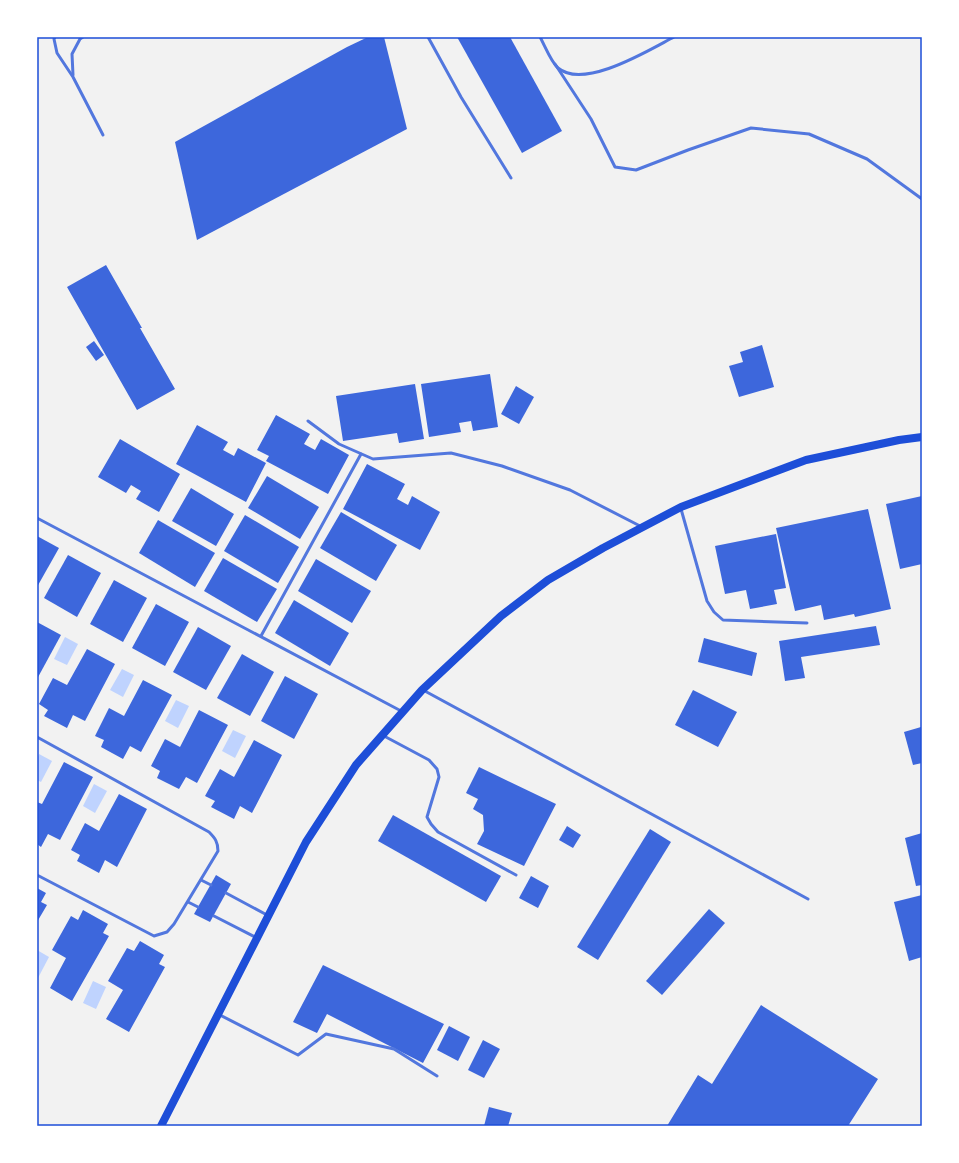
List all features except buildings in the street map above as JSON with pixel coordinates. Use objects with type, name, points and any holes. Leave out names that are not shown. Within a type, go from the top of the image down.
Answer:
[{"type":"main road","points":[[161,1126],[306,842],[356,765],[422,690],[501,616],[548,580],[603,548],[681,507],[806,460],[899,440],[922,437]]},
{"type":"lane","points":[[55,37],[54,39],[57,53],[73,77],[103,135]]},
{"type":"lane","points":[[73,77],[72,54],[80,38],[83,37]]},
{"type":"lane","points":[[428,37],[461,97],[511,178]]},
{"type":"lane","points":[[540,37],[555,64],[591,119],[615,167],[636,170],[750,128],[802,133],[809,134],[867,159],[922,199]]},
{"type":"lane","points":[[555,64],[563,71],[572,74],[588,74],[618,65],[674,37]]},
{"type":"lane","points":[[308,421],[339,444],[373,459],[451,453],[502,466],[570,490],[643,527]]},
{"type":"lane","points":[[261,636],[361,454]]},
{"type":"lane","points":[[681,507],[707,601],[714,612],[723,620],[808,623]]},
{"type":"lane","points":[[37,518],[403,712]]},
{"type":"lane","points":[[422,690],[808,899]]},
{"type":"lane","points":[[382,735],[429,760],[437,770],[439,777],[427,817],[430,824],[438,832],[516,875]]},
{"type":"lane","points":[[37,737],[209,832],[218,844],[218,851],[174,924],[167,932],[154,936],[37,875]]},
{"type":"lane","points":[[201,880],[211,885]]},
{"type":"lane","points":[[226,893],[268,916]]},
{"type":"lane","points":[[188,902],[198,907]]},
{"type":"lane","points":[[214,916],[257,938]]},
{"type":"lane","points":[[218,1014],[298,1055],[326,1034],[394,1049],[436,1076]]},
{"type":"water","points":[[65,637],[78,644],[67,665],[54,659]]},
{"type":"water","points":[[122,669],[134,675],[123,697],[110,690]]},
{"type":"water","points":[[176,700],[189,706],[178,728],[165,721]]},
{"type":"water","points":[[233,730],[246,736],[235,758],[222,751]]},
{"type":"water","points":[[39,754],[52,761],[41,782],[37,780],[37,759]]},
{"type":"water","points":[[94,784],[107,791],[95,813],[83,806]]},
{"type":"water","points":[[37,950],[49,957],[38,978],[37,978]]},
{"type":"water","points":[[93,981],[106,987],[96,1009],[83,1003]]}]
